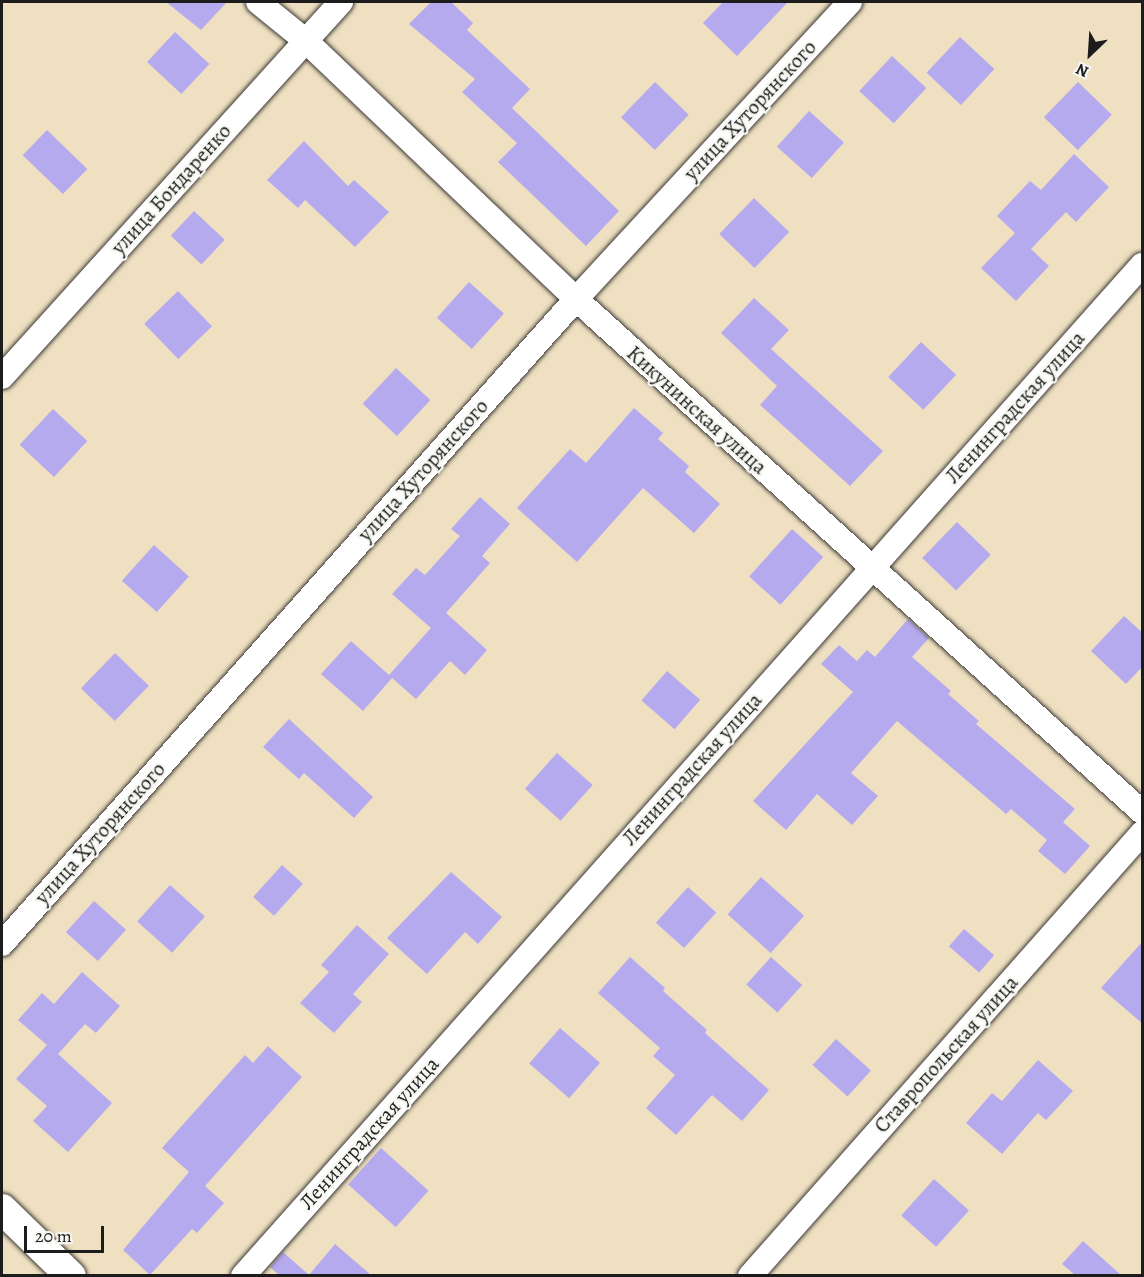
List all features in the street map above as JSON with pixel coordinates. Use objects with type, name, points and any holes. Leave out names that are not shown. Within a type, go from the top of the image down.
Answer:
[{"type":"street","name":"Кикунинская улица","points":[[258,2],[306,41],[576,299],[870,568],[1143,812]]},
{"type":"street","name":"улица Бондаренко","points":[[2,376],[341,2]]},
{"type":"street","name":"улица Хуторянского","points":[[2,944],[576,299],[850,2]]},
{"type":"street","name":"Ленинградская улица","points":[[243,1275],[870,568],[1143,265]]},
{"type":"street","name":"Ставропольская улица","points":[[750,1275],[1143,833]]},
{"type":"street","points":[[2,1209],[71,1275]]},
{"type":"building","points":[[166,2],[227,2],[201,30]]},
{"type":"building","points":[[431,2],[451,2],[473,23],[467,30],[530,89],[512,108],[619,211],[586,246],[498,162],[517,143],[462,92],[475,79],[409,24]]},
{"type":"building","points":[[723,2],[788,2],[737,56],[703,23]]},
{"type":"building","points":[[175,32],[209,64],[181,94],[147,62]]},
{"type":"building","points":[[960,37],[994,69],[961,105],[927,73]]},
{"type":"building","points":[[892,56],[926,88],[894,123],[859,91]]},
{"type":"building","points":[[655,82],[689,115],[655,150],[621,117]]},
{"type":"building","points":[[1078,82],[1112,115],[1078,150],[1044,117]]},
{"type":"building","points":[[809,111],[844,142],[812,178],[777,147]]},
{"type":"building","points":[[47,130],[87,169],[63,194],[23,155]]},
{"type":"building","points":[[304,141],[348,186],[354,180],[389,212],[355,247],[305,200],[298,208],[267,180]]},
{"type":"building","points":[[1074,154],[1109,187],[1076,222],[1066,212],[1031,249],[1049,266],[1016,301],[981,268],[1015,233],[997,216],[1030,181],[1041,190]]},
{"type":"building","points":[[754,198],[789,232],[755,268],[719,234]]},
{"type":"building","points":[[194,211],[225,240],[202,265],[171,236]]},
{"type":"building","points":[[469,282],[504,313],[472,349],[437,318]]},
{"type":"building","points":[[178,291],[212,326],[178,359],[144,324]]},
{"type":"building","points":[[754,298],[789,330],[771,349],[883,451],[850,486],[760,405],[777,386],[721,333]]},
{"type":"building","points":[[921,342],[956,375],[923,410],[888,377]]},
{"type":"building","points":[[396,368],[430,400],[397,436],[363,404]]},
{"type":"building","points":[[634,408],[663,433],[658,439],[689,466],[685,472],[720,504],[694,533],[643,488],[577,562],[517,508],[570,449],[586,463]]},
{"type":"building","points":[[53,409],[87,441],[54,477],[20,445]]},
{"type":"building","points":[[480,497],[510,524],[482,556],[490,563],[446,613],[487,650],[465,675],[450,661],[416,699],[392,678],[363,711],[321,674],[351,641],[389,675],[431,628],[392,594],[416,568],[425,575],[460,536],[451,529]]},
{"type":"building","points":[[957,522],[991,555],[956,591],[922,558]]},
{"type":"building","points":[[792,529],[823,557],[780,605],[749,577]]},
{"type":"building","points":[[154,545],[189,576],[157,612],[122,581]]},
{"type":"building","points":[[1124,616],[1143,633],[1143,666],[1126,684],[1091,651]]},
{"type":"building","points":[[908,619],[929,638],[912,657],[951,691],[948,694],[979,721],[976,724],[1075,809],[1063,822],[1090,846],[1065,874],[1038,851],[1047,840],[1011,809],[1006,814],[897,721],[851,773],[878,796],[852,825],[817,794],[786,830],[753,801],[853,692],[821,664],[839,645],[857,661],[867,650],[875,657]]},
{"type":"building","points":[[115,653],[149,686],[115,721],[81,688]]},
{"type":"building","points":[[667,671],[700,700],[675,729],[641,700]]},
{"type":"building","points":[[289,719],[373,797],[354,818],[304,773],[299,779],[263,747]]},
{"type":"building","points":[[557,753],[593,785],[561,821],[525,789]]},
{"type":"building","points":[[282,865],[303,884],[274,916],[253,897]]},
{"type":"building","points":[[451,872],[502,917],[478,944],[465,932],[427,974],[387,938]]},
{"type":"building","points":[[761,877],[804,916],[771,953],[728,914]]},
{"type":"building","points":[[170,885],[205,916],[172,953],[137,921]]},
{"type":"building","points":[[688,887],[716,912],[684,948],[656,923]]},
{"type":"building","points":[[94,901],[126,930],[98,961],[66,932]]},
{"type":"building","points":[[357,925],[389,954],[353,994],[362,1002],[334,1033],[300,1003],[329,972],[321,965]]},
{"type":"building","points":[[964,929],[994,955],[979,973],[949,946]]},
{"type":"building","points":[[1143,941],[1143,1024],[1101,988]]},
{"type":"building","points":[[630,957],[665,988],[663,991],[707,1030],[705,1033],[769,1090],[742,1121],[712,1095],[676,1135],[646,1108],[675,1075],[653,1056],[660,1048],[598,993]]},
{"type":"building","points":[[771,957],[802,985],[777,1013],[746,984]]},
{"type":"building","points":[[82,972],[120,1006],[96,1033],[85,1024],[58,1054],[112,1103],[68,1152],[33,1121],[47,1106],[16,1079],[47,1045],[18,1020],[42,993],[54,1004]]},
{"type":"building","points":[[560,1028],[600,1063],[569,1098],[529,1063]]},
{"type":"building","points":[[836,1039],[871,1070],[848,1096],[813,1065]]},
{"type":"building","points":[[268,1046],[302,1077],[205,1186],[224,1203],[197,1233],[192,1229],[150,1275],[123,1250],[189,1172],[162,1148],[245,1055],[253,1063]]},
{"type":"building","points":[[1038,1060],[1073,1091],[1046,1120],[1038,1113],[1002,1154],[966,1123],[992,1093],[1002,1101]]},
{"type":"building","points":[[381,1148],[429,1191],[396,1227],[348,1184]]},
{"type":"building","points":[[934,1179],[969,1210],[936,1247],[901,1215]]},
{"type":"building","points":[[1083,1241],[1121,1275],[1075,1275],[1062,1264]]},
{"type":"building","points":[[335,1244],[371,1275],[309,1275]]},
{"type":"building","points":[[283,1252],[309,1275],[279,1275],[270,1267]]}]
